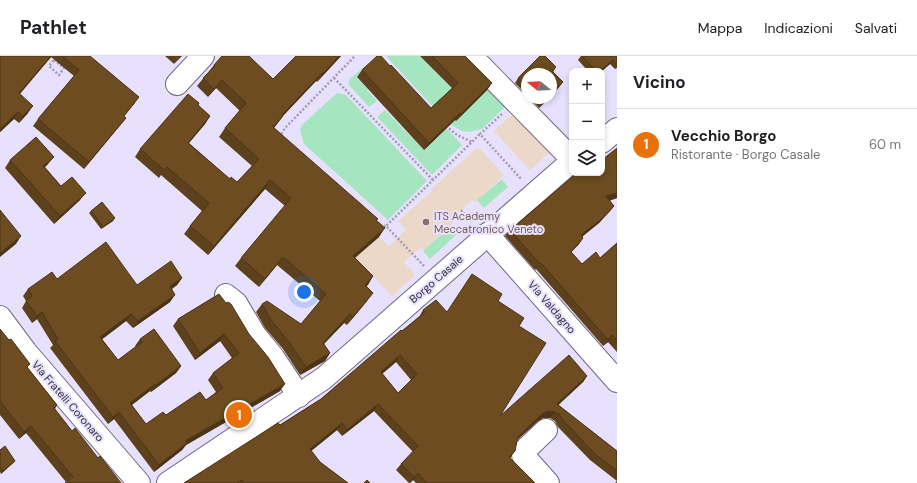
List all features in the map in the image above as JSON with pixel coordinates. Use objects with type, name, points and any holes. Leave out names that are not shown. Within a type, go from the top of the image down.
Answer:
[{"type":"street","points":[[177,84],[203,56]]},
{"type":"street","points":[[471,56],[569,157]]},
{"type":"street","points":[[604,140],[617,129]]},
{"type":"street","name":"Borgo Casale","points":[[168,483],[324,378],[480,229],[569,162]]},
{"type":"street","name":"Via Valdagno","points":[[480,229],[617,381]]},
{"type":"street","points":[[226,295],[236,303],[255,335],[273,357],[298,396]]},
{"type":"street","name":"Via Fratelli Coronaro","points":[[0,317],[26,352],[140,483]]},
{"type":"street","points":[[546,430],[524,451],[523,455],[548,483]]},
{"type":"path","points":[[286,141],[282,136],[283,131],[355,56]]},
{"type":"path","points":[[54,60],[64,68],[59,75],[49,66],[54,60]]},
{"type":"path","points":[[334,78],[433,180]]},
{"type":"path","points":[[386,226],[505,111]]},
{"type":"path","points":[[442,122],[457,135],[472,142]]},
{"type":"path","points":[[480,134],[522,180]]},
{"type":"path","points":[[461,210],[480,229]]},
{"type":"path","points":[[374,221],[382,227],[386,226],[426,269]]},
{"type":"shaded area","points":[[516,111],[552,150],[530,170],[494,131]]},
{"type":"shaded area","name":"ITS Academy Meccatronico Veneto","points":[[478,147],[504,175],[475,202],[472,200],[451,219],[454,222],[424,250],[421,247],[404,262],[415,275],[392,296],[355,258],[379,237],[389,246],[406,230],[398,221]]},
{"type":"green space","points":[[386,56],[468,56],[506,106],[482,129],[470,132],[462,131],[448,123]]},
{"type":"green space","points":[[364,67],[365,68],[356,77],[377,101],[369,107],[348,84],[350,79]]},
{"type":"green space","points":[[337,93],[346,95],[427,181],[388,220],[304,144],[300,130],[302,125]]},
{"type":"green space","points":[[385,110],[424,150],[443,132],[441,130],[447,129],[462,145],[432,175],[377,117]]},
{"type":"green space","points":[[502,179],[508,187],[484,208],[477,200]]},
{"type":"green space","points":[[451,226],[458,233],[430,259],[423,251]]},
{"type":"building","points":[[0,56],[51,56],[19,93],[33,106],[23,116],[18,112],[0,129]]},
{"type":"building","points":[[62,56],[90,56],[139,97],[124,116],[126,118],[89,162],[38,119],[79,70]]},
{"type":"building","points":[[173,56],[181,56],[177,60]]},
{"type":"building","points":[[222,56],[249,56],[273,79],[296,56],[339,56],[282,115],[283,116],[273,127],[378,219],[376,220],[385,228],[353,256],[373,276],[365,285],[373,293],[353,317],[350,314],[323,343],[330,353],[306,367],[271,320],[262,304],[267,301],[301,324],[326,294],[283,257],[265,279],[241,258],[291,198],[270,180],[214,246],[190,226],[209,203],[167,167],[164,170],[140,149],[188,94],[199,103],[198,105],[210,116],[188,143],[230,179],[231,177],[237,182],[259,159],[225,128],[246,103],[222,80],[214,89],[203,78],[215,66],[214,65]]},
{"type":"building","points":[[377,56],[381,56],[390,66],[391,65],[431,108],[458,83],[432,56],[465,56],[492,83],[429,143],[362,70]]},
{"type":"building","points":[[540,56],[545,56],[556,67],[555,68],[528,68]]},
{"type":"building","points":[[582,56],[617,56],[617,64],[613,60],[604,68],[593,68]]},
{"type":"building","points":[[557,76],[563,82],[557,88]]},
{"type":"building","points":[[36,137],[54,157],[43,166],[61,186],[72,177],[86,193],[60,216],[10,160]]},
{"type":"building","points":[[617,148],[617,193],[606,196],[614,206],[604,217],[581,235],[583,238],[571,252],[582,264],[596,252],[600,258],[617,243],[617,341],[612,335],[608,340],[510,230],[573,176],[605,176],[605,158]]},
{"type":"building","points":[[102,202],[115,218],[103,227],[91,211]]},
{"type":"building","points":[[0,210],[21,236],[0,253]]},
{"type":"building","points":[[106,242],[137,285],[171,261],[182,278],[170,286],[175,295],[138,321],[131,314],[100,337],[118,360],[142,342],[140,339],[154,329],[181,366],[130,403],[146,424],[163,412],[166,415],[200,392],[206,400],[223,388],[213,373],[239,353],[224,334],[200,353],[178,319],[219,294],[226,303],[228,302],[231,304],[249,334],[268,357],[285,384],[185,441],[187,443],[159,465],[119,412],[113,417],[55,341],[58,339],[42,312],[37,316],[26,301],[32,296],[28,289],[52,272],[57,279]]},
{"type":"building","points":[[472,274],[502,294],[498,301],[524,318],[519,326],[546,343],[500,416],[569,355],[587,376],[557,404],[617,451],[617,471],[595,454],[559,414],[548,411],[542,414],[520,435],[515,451],[509,457],[535,483],[427,483],[418,473],[414,477],[401,464],[418,446],[378,404],[347,430],[342,423],[310,449],[320,462],[348,483],[245,483],[242,480],[237,483],[184,483],[278,423],[280,425],[321,399],[401,330],[402,331],[425,312],[423,310],[436,300],[447,312]],"holes":[[[400,355],[417,374],[398,393],[381,372]]]},
{"type":"building","points":[[0,329],[9,340],[11,339],[30,364],[27,367],[57,405],[54,408],[72,431],[75,428],[98,458],[100,456],[121,483],[65,483],[73,477],[31,426],[24,432],[0,401]]},
{"type":"building","points":[[5,446],[15,461],[3,471],[0,467],[0,450]]},
{"type":"place","name":"ITS Academy Meccatronico Veneto","points":[[426,222]]},
{"type":"place","name":"Vecchio Borgo","points":[[239,415]]}]
